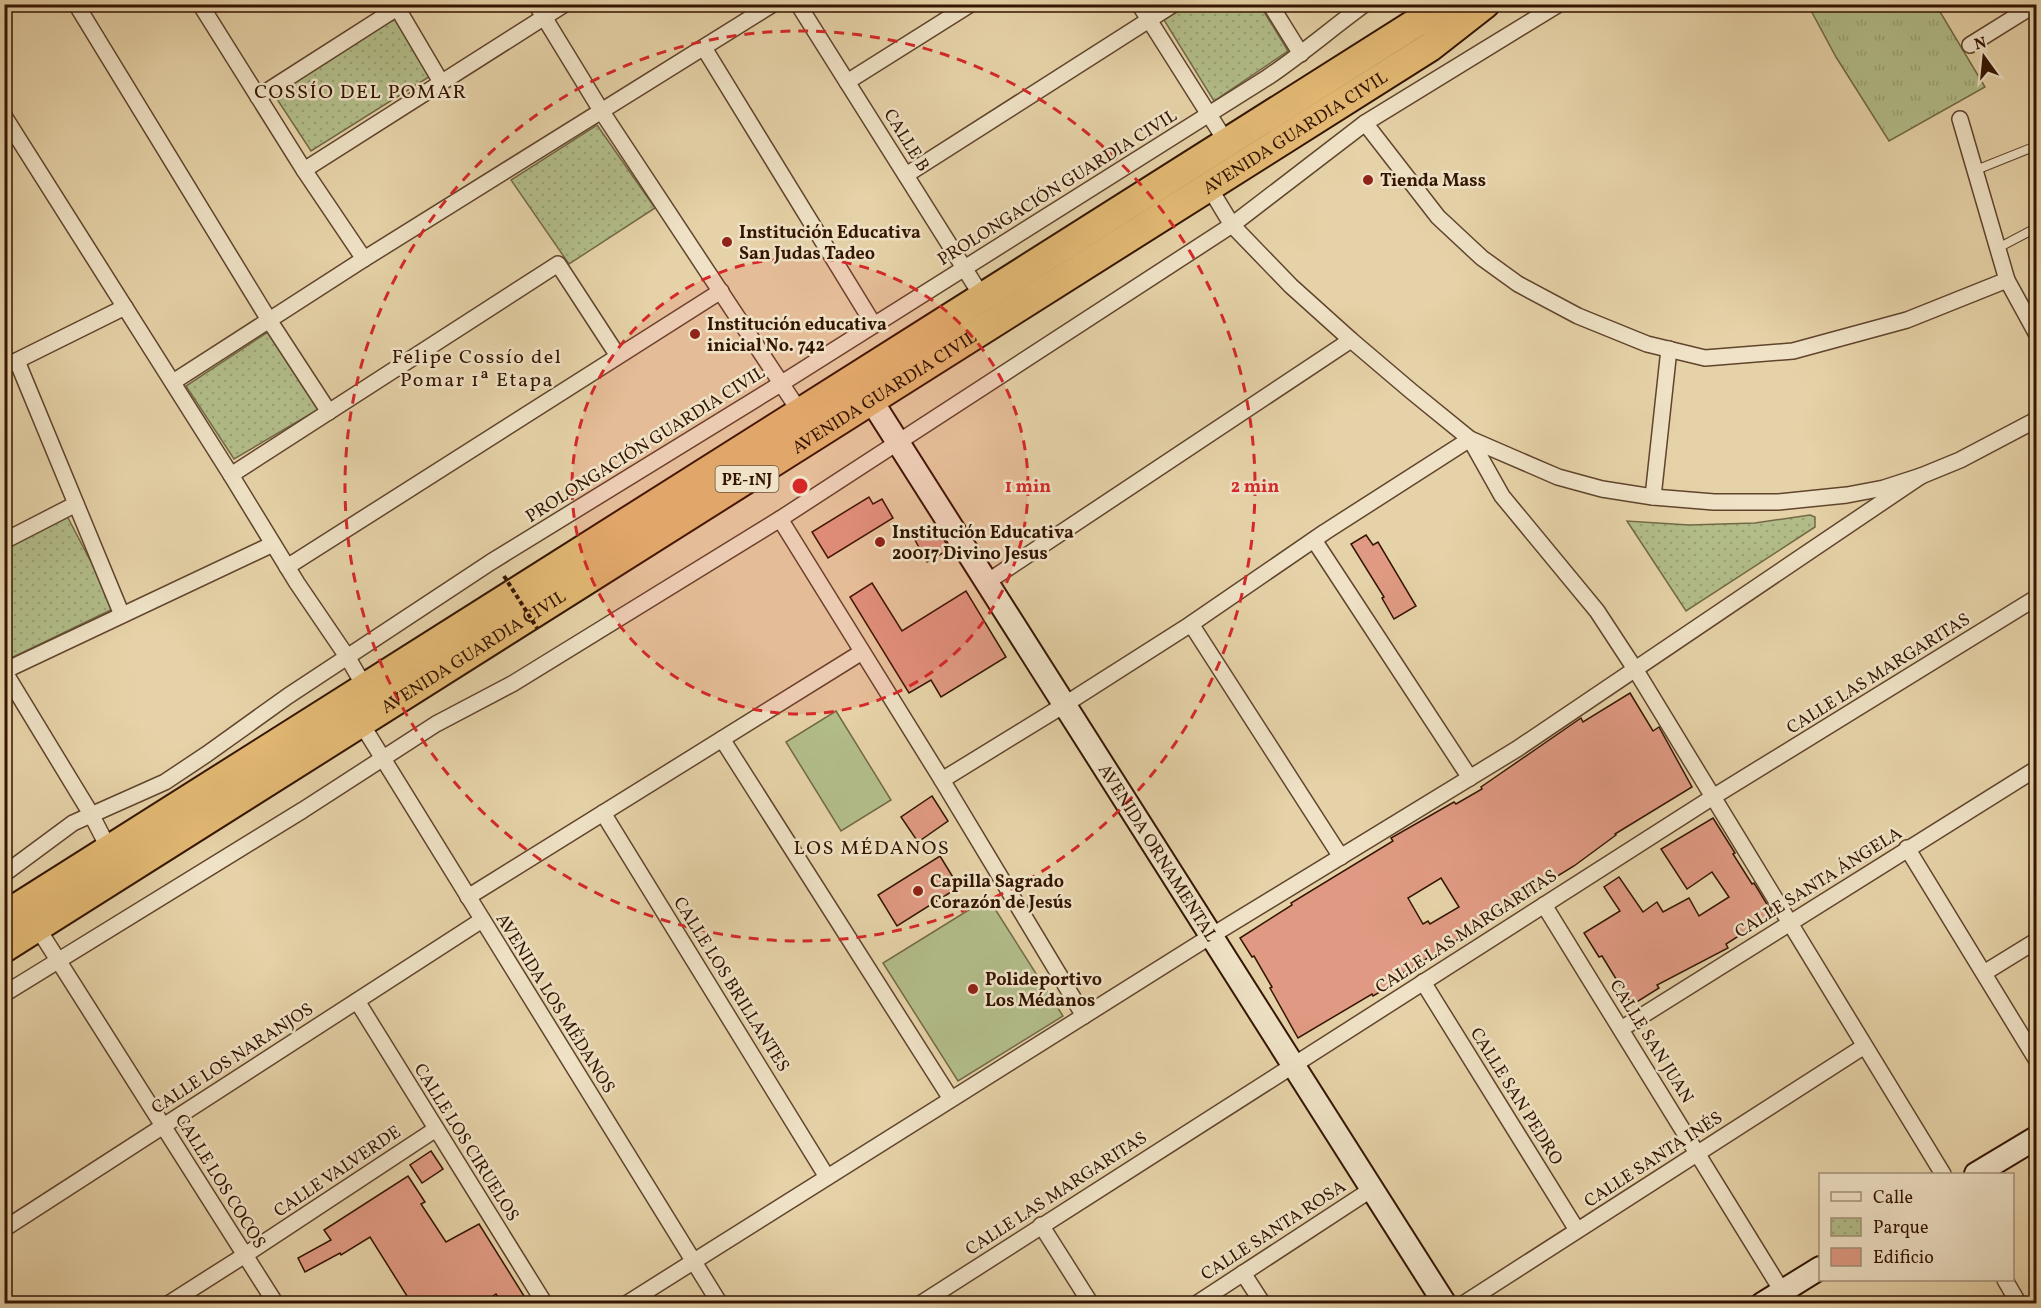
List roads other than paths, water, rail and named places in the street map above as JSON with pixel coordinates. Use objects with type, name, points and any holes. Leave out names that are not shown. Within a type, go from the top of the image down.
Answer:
[{"type":"highway","name":"AVENIDA GUARDIA CIVIL","points":[[4,916],[366,689],[808,424],[871,400],[1430,47],[1485,4]]},
{"type":"highway","name":"AVENIDA GUARDIA CIVIL","points":[[4,948],[361,723],[808,424],[983,298],[1227,143],[1427,9]]},
{"type":"street","points":[[76,4],[269,320],[329,411]]},
{"type":"street","points":[[304,170],[441,82],[540,11],[565,4]]},
{"type":"street","points":[[173,382],[364,259],[773,4]]},
{"type":"street","name":"CALLE B","points":[[798,4],[983,298]]},
{"type":"street","points":[[847,82],[970,4]]},
{"type":"street","points":[[1139,4],[1227,143]]},
{"type":"street","points":[[906,175],[1174,4]]},
{"type":"street","points":[[1270,4],[1301,54]]},
{"type":"street","name":"PROLONGACIÓN GUARDIA CIVIL","points":[[4,874],[73,823],[165,782],[288,696],[491,562],[874,326],[1209,115],[1301,54],[1365,4]]},
{"type":"street","points":[[4,994],[303,810],[436,724],[522,678],[780,519],[1232,225],[1365,123],[1559,4]]},
{"type":"street","points":[[1970,45],[2036,4]]},
{"type":"street","points":[[201,5],[304,170],[364,259]]},
{"type":"street","points":[[258,97],[396,6],[441,82]]},
{"type":"street","points":[[540,11],[808,424]]},
{"type":"street","points":[[704,48],[874,326]]},
{"type":"street","points":[[4,117],[366,689]]},
{"type":"street","points":[[1960,119],[2007,280],[2037,333]]},
{"type":"street","points":[[1365,123],[1438,217],[1482,258],[1509,278],[1578,316],[1647,345],[1705,358],[1793,351],[1907,320],[2007,280]]},
{"type":"street","points":[[1209,187],[1232,225],[1291,286],[1351,340],[1470,439],[1558,477],[1602,489],[1653,497],[1714,502],[1778,502],[1847,495],[1884,488],[1921,476],[1960,460],[2037,420]]},
{"type":"street","points":[[231,474],[558,264],[618,356]]},
{"type":"street","points":[[287,567],[721,291]]},
{"type":"street","points":[[122,615],[76,504],[11,364],[125,307]]},
{"type":"street","points":[[987,582],[1351,340]]},
{"type":"street","points":[[1653,497],[1669,350]]},
{"type":"street","name":"AVENIDA ORNAMENTAL","points":[[871,400],[1445,1304]]},
{"type":"street","points":[[942,780],[1191,624],[1314,540],[1470,439]]},
{"type":"street","points":[[1470,439],[1502,496],[1597,611],[1635,669],[1863,1047],[1942,1173]]},
{"type":"street","points":[[626,1304],[1211,936],[1517,749],[1921,476]]},
{"type":"street","points":[[4,541],[76,504]]},
{"type":"street","points":[[780,519],[942,780],[1084,1016]]},
{"type":"street","points":[[1314,540],[1470,778]]},
{"type":"street","points":[[110,851],[91,814],[4,671],[273,544]]},
{"type":"street","name":"CALLE LAS MARGARITAS","points":[[920,1304],[1041,1224],[1713,797],[2037,598]]},
{"type":"street","points":[[1191,624],[1341,857]]},
{"type":"street","points":[[468,897],[862,652]]},
{"type":"street","name":"AVENIDA LOS MÉDANOS","points":[[361,723],[720,1304]]},
{"type":"street","points":[[722,739],[951,1099]]},
{"type":"street","name":"CALLE SANTA ÁNGELA","points":[[1621,1029],[1907,848],[2037,769]]},
{"type":"street","name":"CALLE LOS BRILLANTES","points":[[603,813],[827,1177]]},
{"type":"street","points":[[1907,848],[2037,1059]]},
{"type":"street","name":"CALLE SAN JUAN","points":[[1544,905],[1782,1291]]},
{"type":"street","name":"CALLE LOS NARANJOS","points":[[4,1229],[482,920]]},
{"type":"street","name":"CALLE LOS COCOS","points":[[37,927],[276,1304]]},
{"type":"street","points":[[1984,973],[2037,941]]},
{"type":"street","name":"CALLE SAN PEDRO","points":[[1423,982],[1577,1230]]},
{"type":"street","name":"CALLE LOS CIRUELOS","points":[[357,1001],[544,1304]]},
{"type":"street","name":"CALLE SANTA INÉS","points":[[1463,1304],[1863,1047]]},
{"type":"street","name":"CALLE VALVERDE","points":[[168,1304],[436,1129]]},
{"type":"street","points":[[1978,1173],[2037,1138]]},
{"type":"street","name":"CALLE SANTA ROSA","points":[[1197,1304],[1372,1189]]},
{"type":"street","points":[[1041,1224],[1091,1304]]},
{"type":"street","points":[[1762,1304],[1819,1269]]},
{"type":"street","points":[[1243,1273],[1263,1304]]},
{"type":"street","points":[[2006,1281],[2019,1304]]},
{"type":"lane","points":[[1976,170],[2037,146]]},
{"type":"lane","points":[[1998,248],[2037,228]]},
{"type":"place","name":"Tienda Mass","points":[[1368,180]]},
{"type":"place","name":"Institución Educativa San Judas Tadeo","points":[[727,242]]},
{"type":"place","name":"Institución educativa inicial No. 742","points":[[695,334]]},
{"type":"place","name":"Institución Educativa 20017 Divino Jesus","points":[[880,542]]},
{"type":"place","name":"Capilla Sagrado Corazón de Jesús","points":[[918,891]]},
{"type":"place","name":"Polideportivo Los Médanos","points":[[973,989]]},
{"type":"district","name":"COSSÍO DEL POMAR","points":[[361,91]]},
{"type":"district","name":"Felipe Cossío del Pomar 1ª Etapa","points":[[477,368]]},
{"type":"district","name":"LOS MÉDANOS","points":[[872,847]]}]
